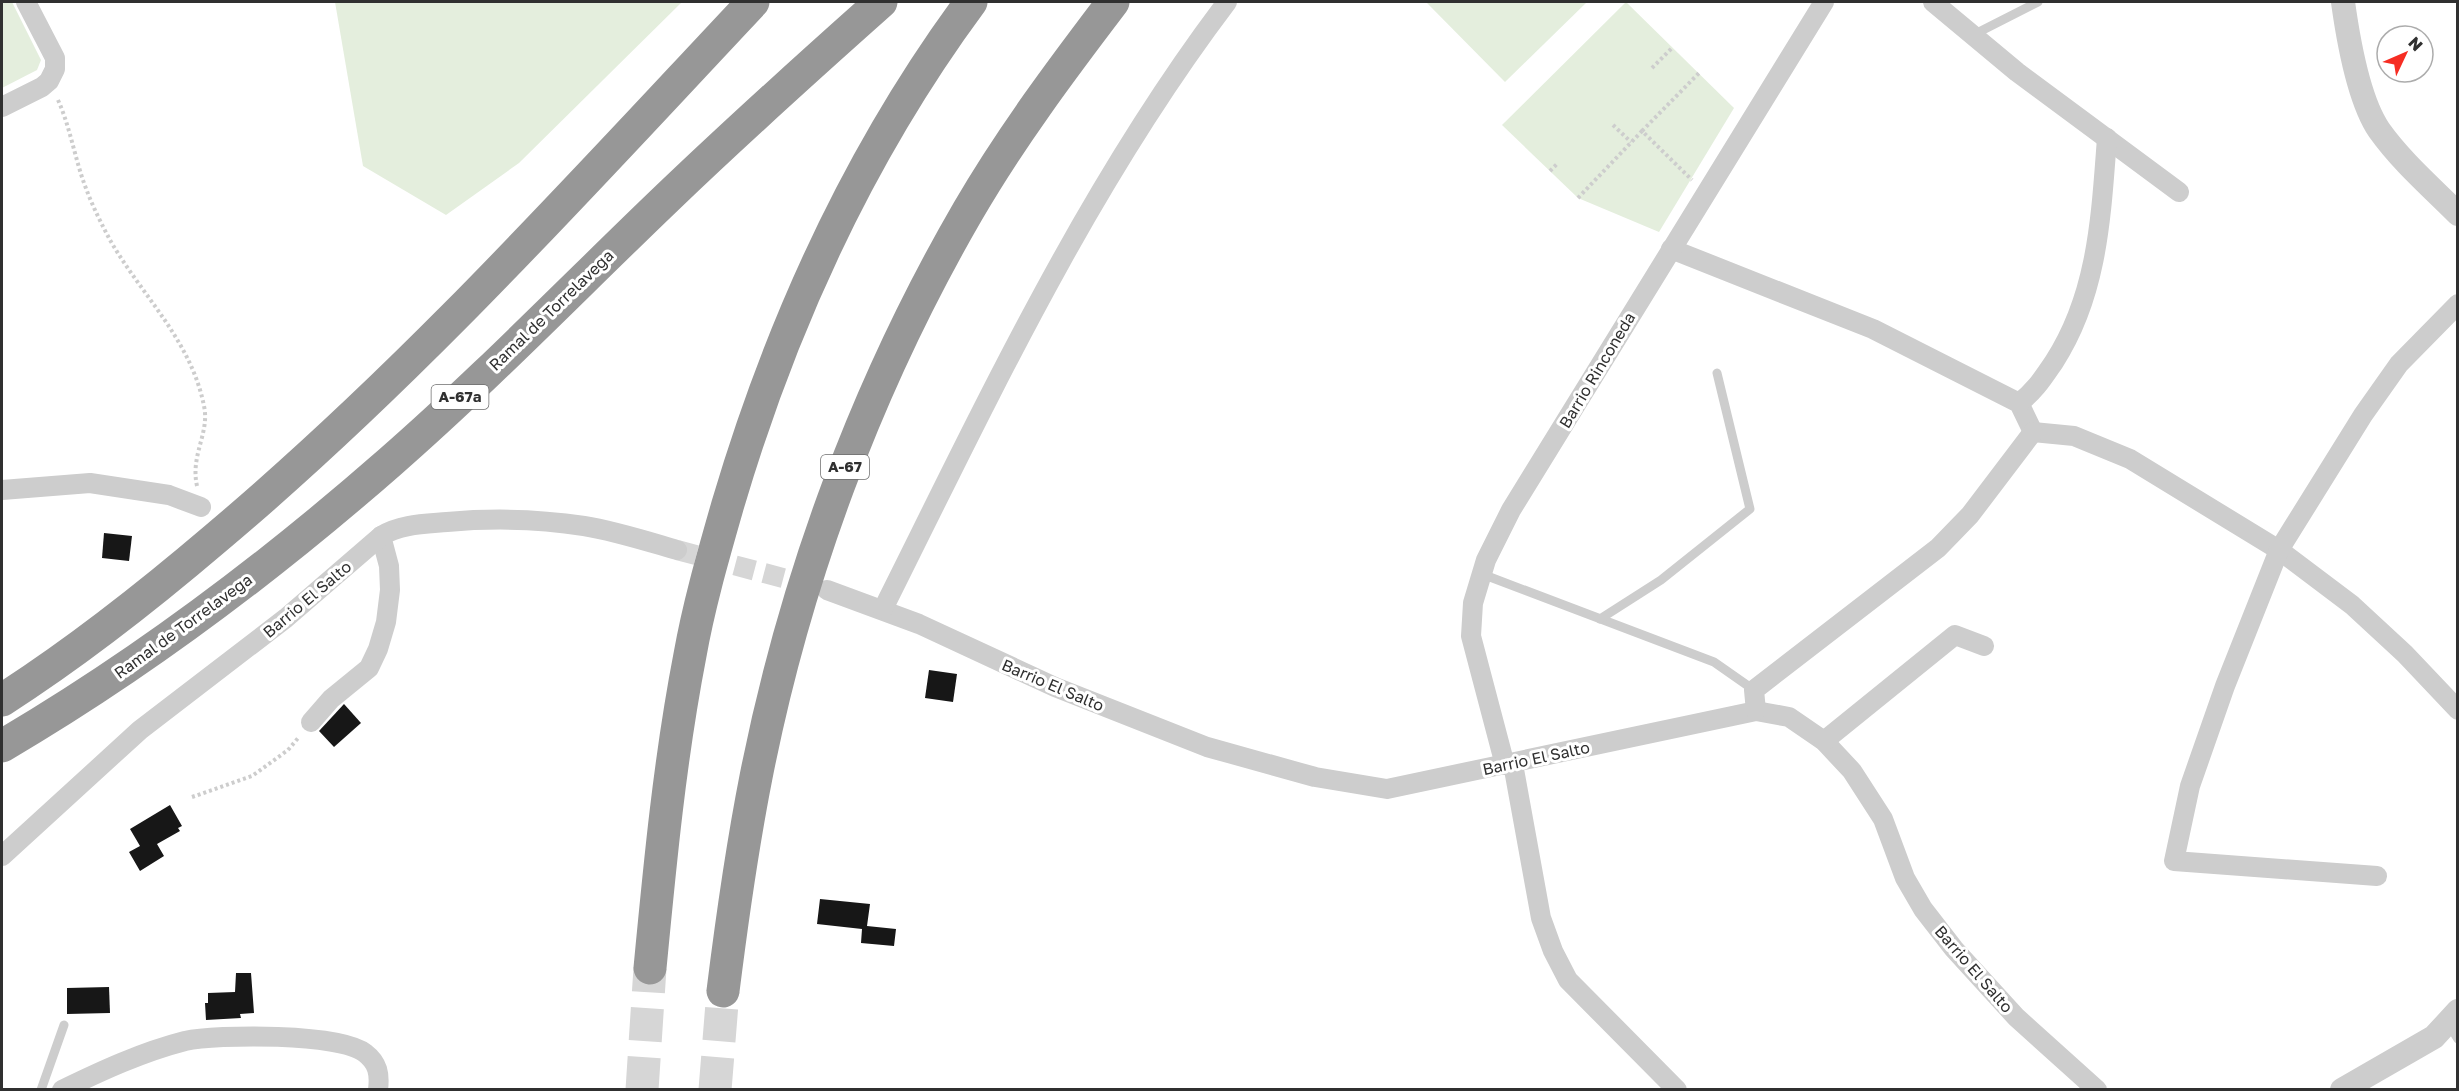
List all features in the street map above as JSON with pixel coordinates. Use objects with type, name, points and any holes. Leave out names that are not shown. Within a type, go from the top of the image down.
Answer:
[{"type":"highway","points":[[2,700],[60,660],[177,571],[347,424],[525,244],[753,2]]},
{"type":"highway","name":"Ramal de Torrelavega","points":[[2,746],[139,658],[283,552],[349,497],[429,426],[670,195],[881,2]]},
{"type":"highway","points":[[650,968],[663,836],[675,741],[690,651],[717,542],[746,446],[788,329],[822,252],[862,174],[904,103],[971,2]]},
{"type":"highway","name":"A-67","points":[[723,991],[738,876],[759,763],[796,612],[843,472],[895,351],[969,210],[1047,92],[1113,2]]},
{"type":"street","points":[[2,107],[42,87],[54,73],[56,62],[26,2]]},
{"type":"street","points":[[883,609],[1028,320],[1104,185],[1198,40],[1227,2]]},
{"type":"street","name":"Barrio Rinconeda","points":[[1677,1089],[1575,988],[1568,980],[1553,951],[1541,918],[1509,765],[1471,636],[1473,603],[1486,560],[1511,510],[1824,2]]},
{"type":"street","points":[[1933,2],[2017,72],[2180,192]]},
{"type":"street","points":[[2343,2],[2353,60],[2364,96],[2378,128],[2396,151],[2457,214]]},
{"type":"street","points":[[2019,403],[2035,391],[2069,339],[2088,290],[2100,234],[2107,138]]},
{"type":"street","points":[[1671,249],[1873,329],[2019,403],[2033,432]]},
{"type":"street","points":[[2377,876],[2174,861],[2190,786],[2225,686],[2279,550],[2344,445],[2399,364],[2457,304]]},
{"type":"street","points":[[2033,432],[2074,436],[2130,459],[2279,550],[2352,604],[2405,654],[2457,710]]},
{"type":"street","points":[[1756,711],[1754,690],[1938,548],[1970,515],[2033,432]]},
{"type":"street","points":[[2,490],[90,483],[169,495],[201,507]]},
{"type":"street","name":"Barrio El Salto","points":[[2,856],[140,730],[286,618],[381,536],[406,526],[470,520],[526,520],[593,528],[677,550]]},
{"type":"street","points":[[311,722],[331,699],[369,668],[378,649],[387,622],[390,590],[389,566],[381,536]]},
{"type":"street","name":"Barrio El Salto","points":[[827,590],[883,609],[1055,687],[1196,742],[1315,777],[1387,789],[1756,711],[1789,717],[1824,741],[1852,771],[1883,819],[1905,878],[1923,909],[1954,950],[2016,1017],[2097,1089]]},
{"type":"street","points":[[1824,741],[1955,635],[1984,646]]},
{"type":"street","points":[[2342,1089],[2454,1024]]},
{"type":"street","points":[[62,1089],[117,1064],[184,1042],[211,1037],[246,1036],[333,1043],[363,1052],[374,1062],[380,1075],[378,1089]]},
{"type":"lane","points":[[1973,35],[2038,2]]},
{"type":"lane","points":[[1600,619],[1662,580],[1750,509],[1717,373]]},
{"type":"lane","points":[[1482,574],[1714,662],[1754,690]]},
{"type":"lane","points":[[41,1089],[64,1024]]},
{"type":"path","points":[[1652,68],[1673,48]]},
{"type":"path","points":[[1578,198],[1699,73]]},
{"type":"path","points":[[42,87],[55,93],[65,115],[87,190],[111,241],[170,325],[195,378],[206,418],[193,471],[201,507]]},
{"type":"path","points":[[1613,124],[1631,142]]},
{"type":"path","points":[[1642,131],[1691,180],[1707,191]]},
{"type":"path","points":[[1550,171],[1558,163]]},
{"type":"path","points":[[192,797],[252,776],[288,750],[311,722]]},
{"type":"green space","points":[[2,2],[12,2],[41,60],[37,70],[2,88]]},
{"type":"green space","points":[[335,2],[682,2],[519,163],[446,215],[363,166]]},
{"type":"green space","points":[[1426,2],[1587,2],[1505,82]]},
{"type":"green space","points":[[1626,2],[1734,108],[1659,232],[1578,198],[1502,125]]},
{"type":"building","points":[[104,533],[132,536],[129,561],[102,558]]},
{"type":"building","points":[[929,670],[957,674],[953,702],[925,698]]},
{"type":"building","points":[[344,704],[361,723],[334,747],[319,731]]},
{"type":"building","points":[[170,805],[182,826],[178,828],[180,831],[157,844],[164,856],[140,871],[129,852],[140,846],[130,829]]},
{"type":"building","points":[[820,899],[870,904],[867,926],[896,929],[894,946],[861,943],[862,929],[817,924]]},
{"type":"building","points":[[236,973],[251,973],[254,1013],[240,1014],[241,1018],[206,1020],[205,1003],[208,1003],[208,993],[235,992]]},
{"type":"building","points":[[109,987],[110,1013],[67,1014],[67,988]]},
{"type":"tunnel","points":[[677,550],[813,586]]},
{"type":"tunnel","points":[[642,1090],[650,968]]},
{"type":"tunnel","points":[[715,1090],[723,991]]}]
